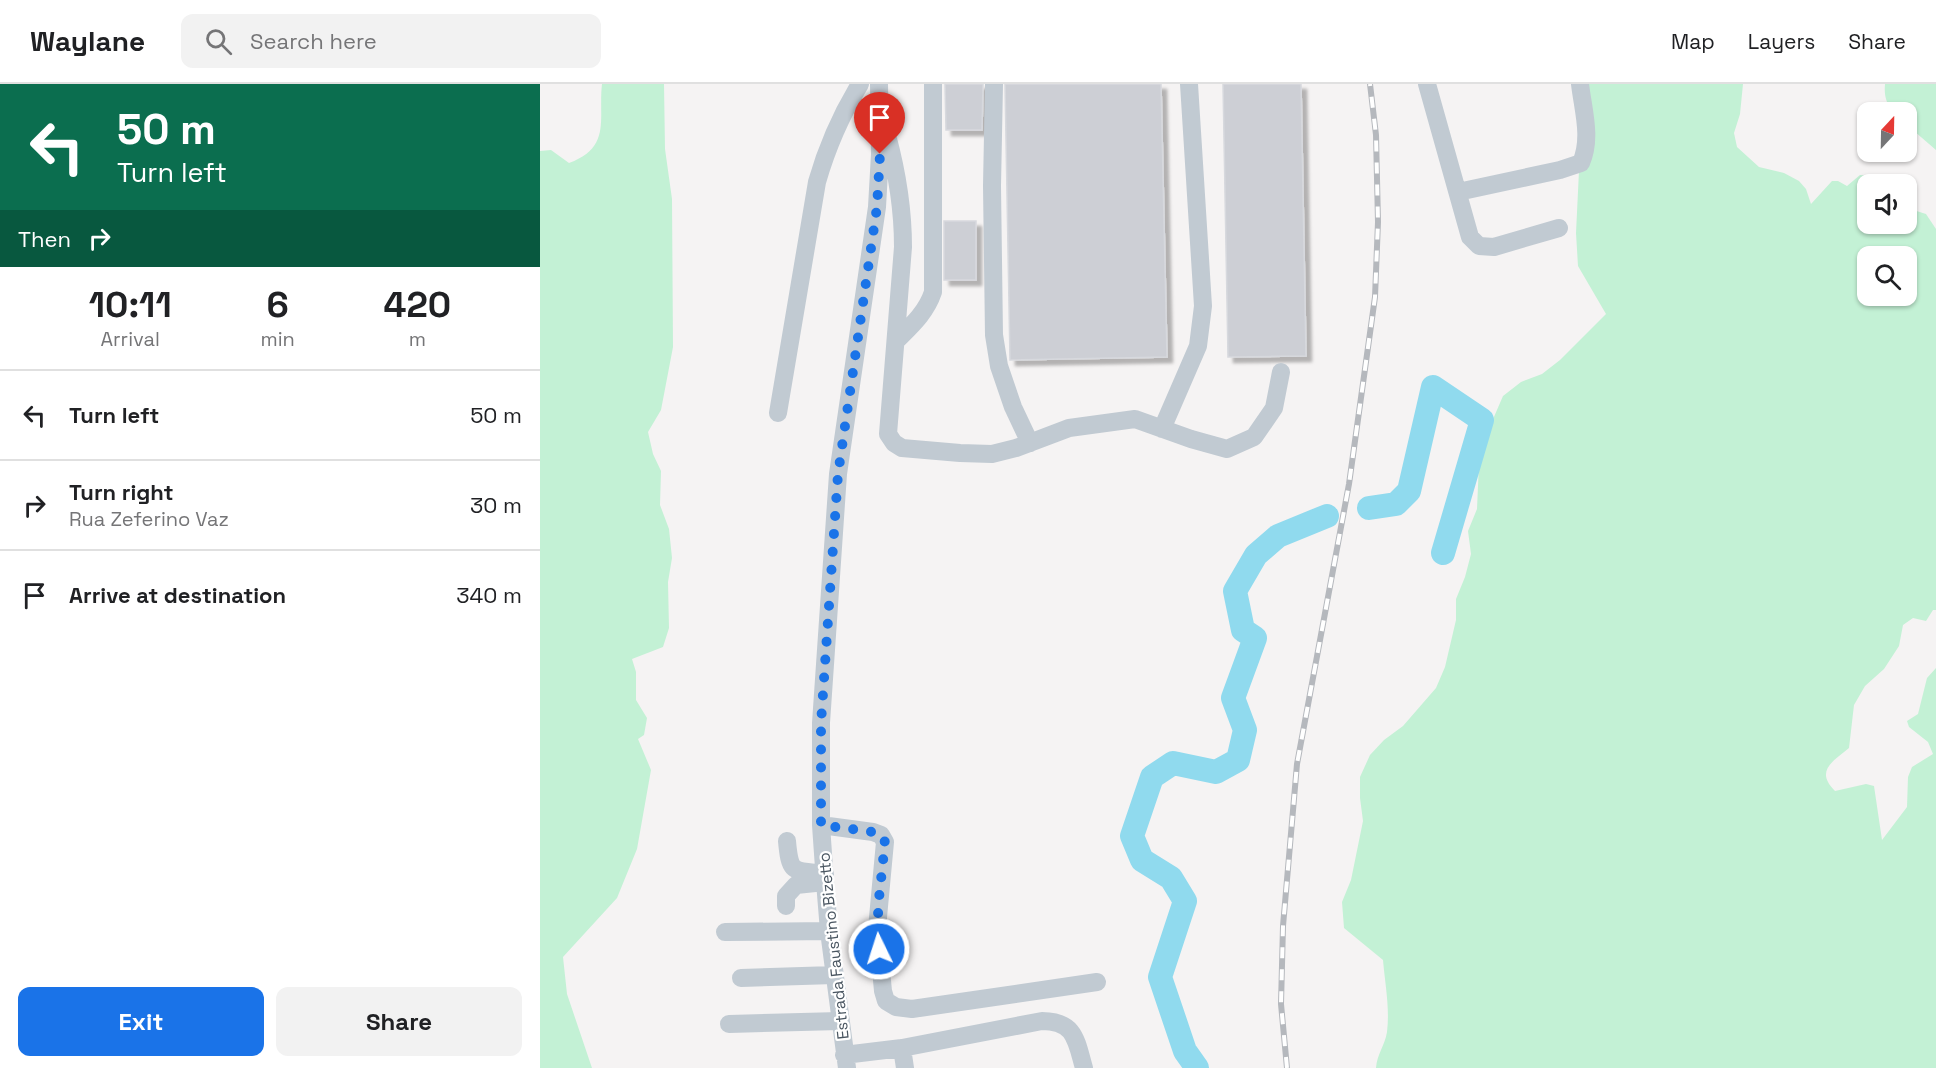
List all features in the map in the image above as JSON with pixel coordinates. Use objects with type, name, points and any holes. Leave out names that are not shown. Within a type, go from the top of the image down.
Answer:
[{"type":"street","points":[[778,413],[817,182],[829,144],[849,101],[860,84]]},
{"type":"street","points":[[879,84],[880,112],[892,154],[903,216],[903,247],[888,434],[894,443],[902,448],[992,454],[1069,428],[1135,419],[1191,440],[1227,449],[1254,437],[1274,408],[1281,372]]},
{"type":"street","points":[[896,341],[919,318],[929,304],[933,292],[933,84]]},
{"type":"street","points":[[994,84],[992,186],[994,335],[1002,376],[1013,407],[1030,443]]},
{"type":"street","points":[[1162,429],[1197,346],[1203,306],[1189,84]]},
{"type":"street","points":[[1427,84],[1470,237],[1479,246],[1494,247],[1559,228]]},
{"type":"street","points":[[1458,192],[1560,170],[1581,163],[1588,141],[1580,84]]},
{"type":"street","name":"Estrada Faustino Bizetto","points":[[845,1061],[829,931],[821,825],[821,723],[838,474],[877,207],[880,112]]},
{"type":"street","points":[[821,825],[873,832],[881,835],[885,842],[877,928],[883,991],[886,1001],[896,1007],[912,1009],[1097,982]]},
{"type":"street","points":[[787,841],[788,861],[791,867],[825,878]]},
{"type":"street","points":[[786,906],[786,896],[796,885],[825,878]]},
{"type":"street","points":[[725,932],[829,931]]},
{"type":"street","points":[[741,978],[834,975]]},
{"type":"street","points":[[729,1024],[840,1021]]},
{"type":"street","points":[[845,1061],[1042,1021],[1055,1021],[1065,1025],[1074,1035],[1084,1068]]},
{"type":"street","points":[[902,1048],[905,1068]]},
{"type":"green space","points":[[602,84],[664,84],[665,149],[672,199],[673,347],[661,410],[648,432],[653,454],[661,471],[660,505],[669,529],[672,558],[668,582],[669,628],[663,647],[632,659],[636,672],[636,700],[647,718],[644,735],[638,739],[651,770],[637,849],[617,898],[563,957],[567,994],[592,1068],[540,1068],[540,151],[551,150],[569,163],[592,149],[600,131]]},
{"type":"green space","points":[[1573,84],[1743,84],[1740,114],[1734,133],[1737,147],[1759,167],[1784,173],[1799,181],[1806,189],[1811,204],[1832,181],[1838,181],[1847,186],[1857,178],[1857,234],[1917,234],[1917,211],[1926,214],[1936,229],[1936,610],[1933,610],[1926,621],[1913,618],[1903,625],[1899,646],[1884,669],[1865,686],[1854,705],[1849,748],[1828,767],[1826,778],[1835,791],[1866,784],[1874,786],[1882,840],[1907,807],[1908,777],[1912,767],[1933,754],[1928,742],[1909,727],[1907,721],[1918,714],[1927,678],[1936,668],[1936,1068],[1376,1068],[1388,1023],[1383,960],[1344,928],[1342,902],[1351,880],[1363,821],[1360,777],[1370,755],[1384,740],[1403,726],[1436,688],[1445,667],[1456,620],[1456,599],[1471,554],[1468,531],[1477,509],[1479,463],[1484,440],[1503,396],[1521,382],[1542,374],[1560,360],[1606,314],[1578,266],[1576,233],[1581,129]]},
{"type":"green space","points":[[1885,84],[1936,84],[1936,150],[1917,134],[1917,102],[1887,102]]},
{"type":"building","points":[[945,84],[983,84],[982,130],[946,130]]},
{"type":"building","points":[[1005,84],[1161,84],[1167,357],[1010,360]]},
{"type":"building","points":[[1223,84],[1301,84],[1306,356],[1228,357]]},
{"type":"building","points":[[944,221],[976,221],[976,280],[944,280]]},
{"type":"waterway","points":[[1369,508],[1396,504],[1409,491],[1433,387],[1482,420],[1443,553]]},
{"type":"waterway","points":[[1197,1068],[1185,1051],[1160,977],[1185,901],[1171,878],[1142,860],[1132,836],[1152,777],[1173,763],[1216,772],[1238,760],[1245,730],[1233,698],[1255,638],[1243,630],[1235,591],[1256,555],[1278,536],[1327,516]]},
{"type":"railway","points":[[1287,1068],[1281,1004],[1283,926],[1297,764],[1349,484],[1375,297],[1378,222],[1376,135],[1370,84]]},
{"type":"route","points":[[879,949],[878,908],[885,842],[881,835],[873,832],[821,825],[821,723],[838,474],[877,207],[880,154]]}]
